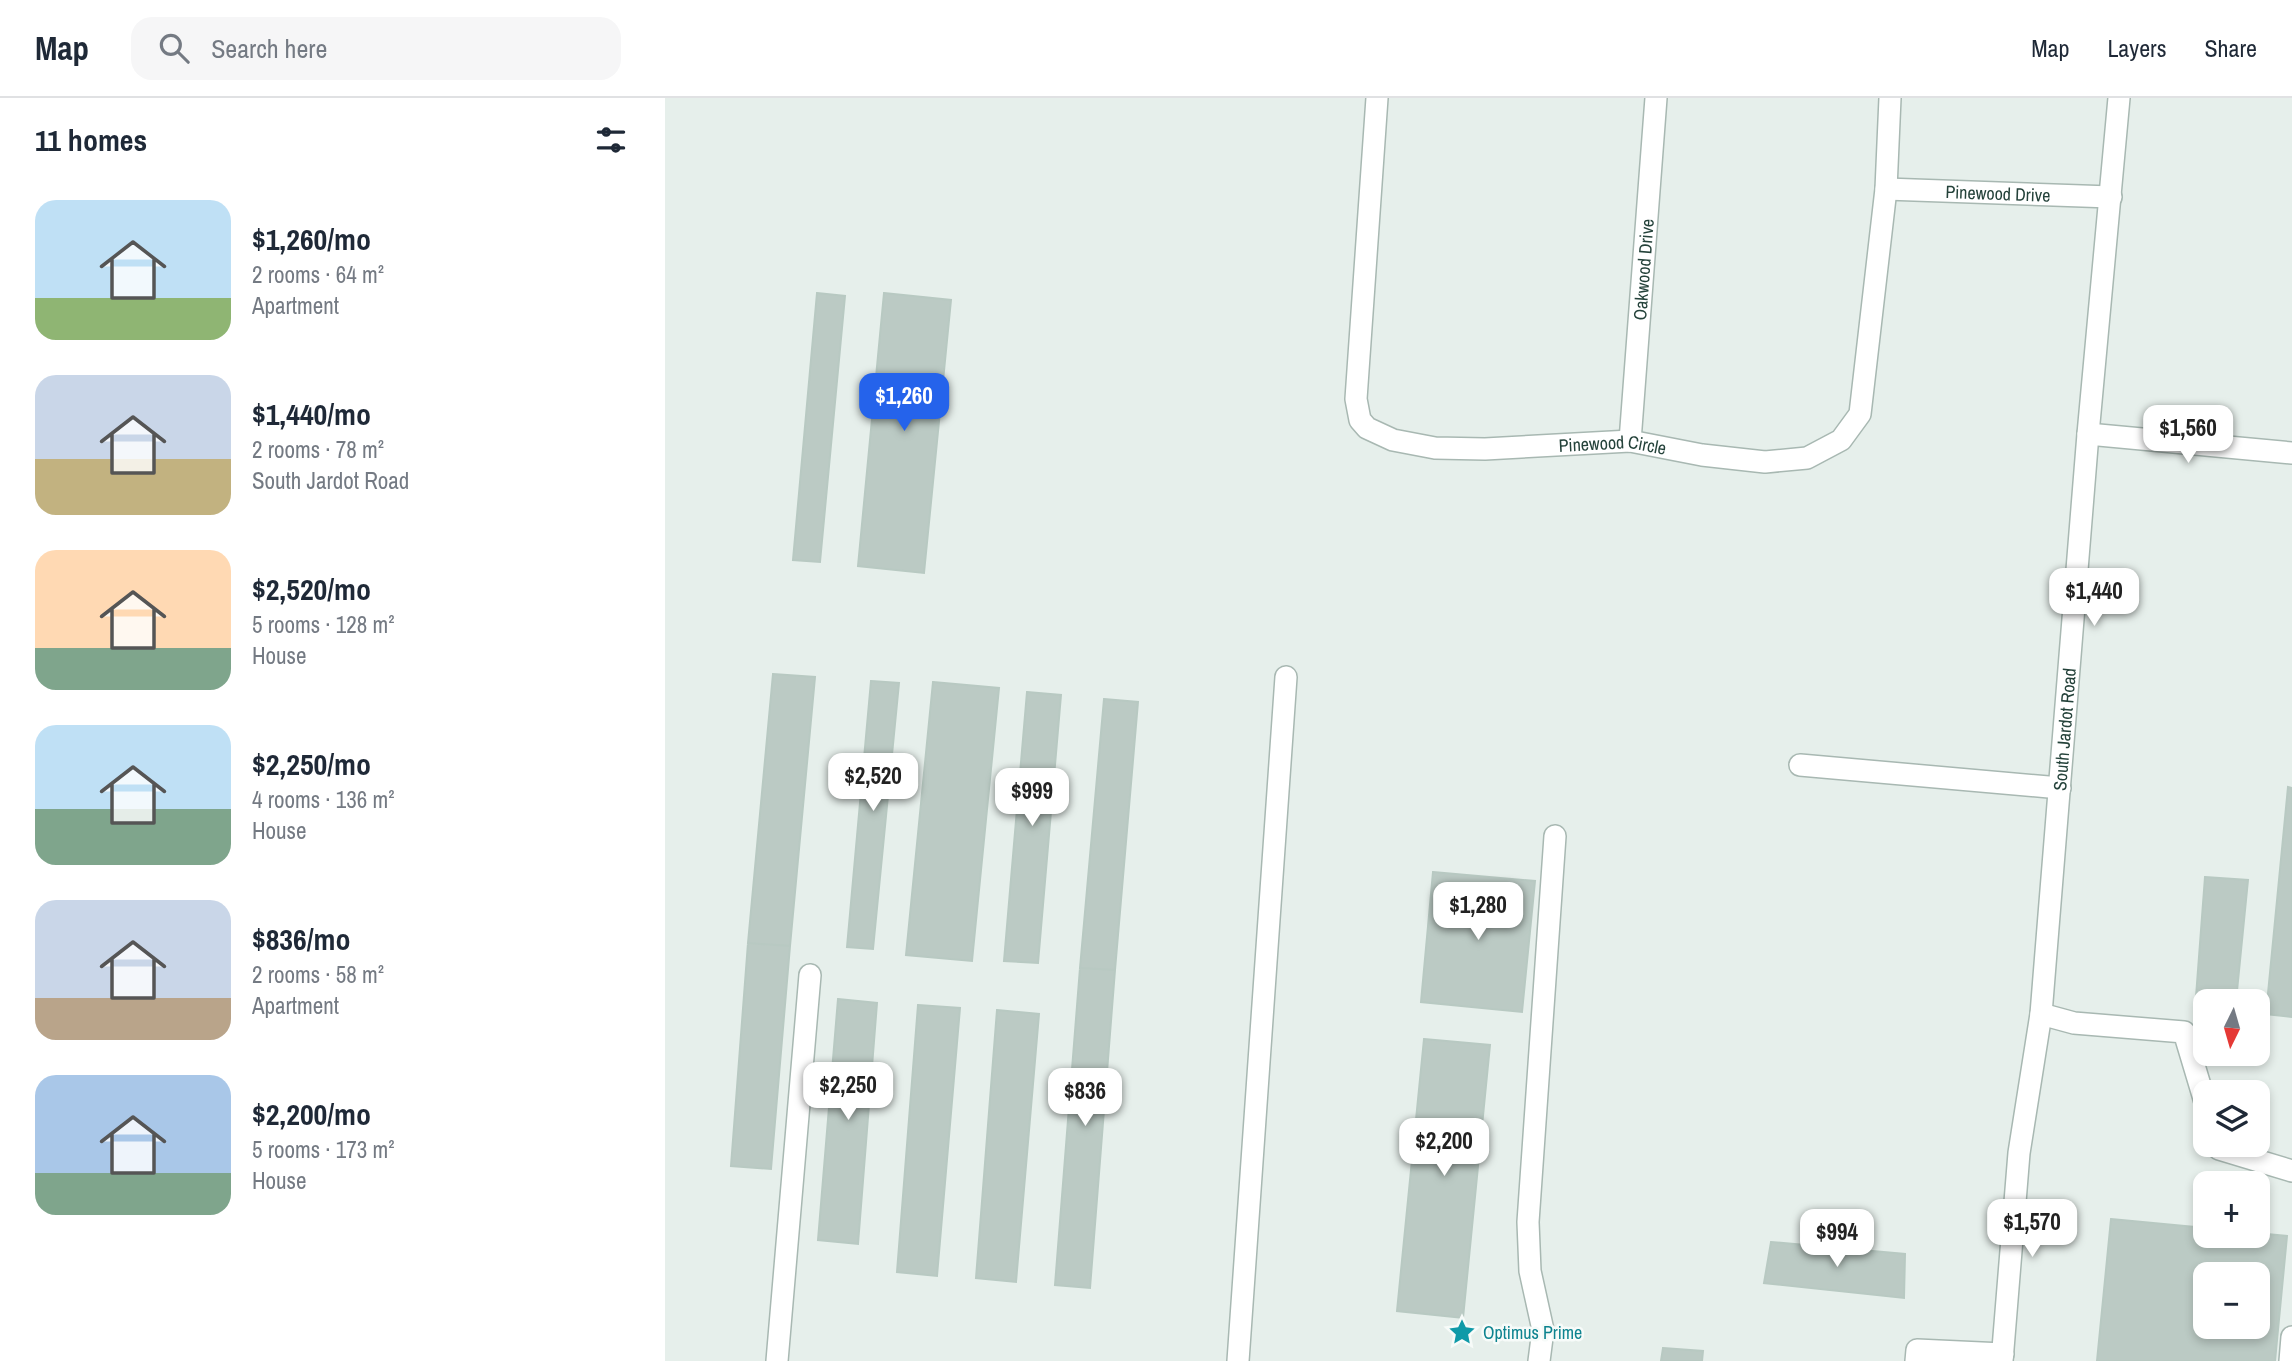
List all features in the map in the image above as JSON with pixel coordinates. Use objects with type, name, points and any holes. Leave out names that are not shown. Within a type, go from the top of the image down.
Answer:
[{"type":"street","name":"Pinewood Circle","points":[[1377,98],[1356,399],[1360,421],[1367,428],[1393,440],[1435,448],[1485,449],[1630,441],[1702,455],[1765,462],[1807,458],[1841,440],[1860,414],[1886,189],[1890,98]]},
{"type":"street","name":"Oakwood Drive","points":[[1630,441],[1657,98]]},
{"type":"street","name":"South Jardot Road","points":[[2003,1357],[2019,1153],[2041,1014],[2088,434],[2119,98]]},
{"type":"street","name":"Pinewood Drive","points":[[1886,189],[2111,197]]},
{"type":"street","points":[[2088,434],[2292,453]]},
{"type":"street","points":[[1238,1361],[1286,677]]},
{"type":"street","points":[[1800,765],[2060,788]]},
{"type":"street","points":[[1539,1361],[1542,1330],[1530,1271],[1528,1222],[1555,836]]},
{"type":"street","points":[[778,1361],[810,975]]},
{"type":"street","points":[[2041,1014],[2074,1023],[2184,1032],[2198,1080]]},
{"type":"street","points":[[2246,1157],[2292,1171]]},
{"type":"street","points":[[2290,1361],[2292,1337]]},
{"type":"street","points":[[1916,1361],[1917,1350],[2003,1357]]},
{"type":"building","points":[[817,293],[845,296],[820,562],[793,560]]},
{"type":"building","points":[[884,293],[951,300],[924,573],[858,566]]},
{"type":"building","points":[[773,674],[815,677],[790,946],[748,943]]},
{"type":"building","points":[[871,681],[899,683],[873,949],[847,947]]},
{"type":"building","points":[[933,682],[999,688],[972,961],[906,955]]},
{"type":"building","points":[[1027,692],[1061,695],[1038,963],[1004,961]]},
{"type":"building","points":[[1104,699],[1138,702],[1115,970],[1080,968]]},
{"type":"building","points":[[2288,787],[2292,788],[2292,1017],[2270,1014],[2268,989]]},
{"type":"building","points":[[1433,872],[1535,881],[1522,1012],[1421,1002]]},
{"type":"building","points":[[2205,877],[2248,880],[2237,989],[2197,989]]},
{"type":"building","points":[[748,943],[790,946],[771,1169],[731,1166]]},
{"type":"building","points":[[1080,968],[1115,970],[1090,1288],[1055,1285]]},
{"type":"building","points":[[838,999],[877,1003],[858,1244],[818,1240]]},
{"type":"building","points":[[918,1005],[960,1008],[937,1276],[897,1272]]},
{"type":"building","points":[[997,1010],[1039,1014],[1016,1282],[976,1278]]},
{"type":"building","points":[[1424,1039],[1490,1045],[1463,1318],[1397,1311]]},
{"type":"building","points":[[2111,1219],[2193,1227],[2193,1248],[2270,1248],[2270,1234],[2287,1236],[2275,1361],[2097,1361]]},
{"type":"building","points":[[1771,1242],[1905,1254],[1904,1298],[1764,1283]]},
{"type":"building","points":[[1663,1348],[1703,1351],[1702,1361],[1661,1361]]},
{"type":"place","name":"Optimus Prime","points":[[1462,1332]]}]
